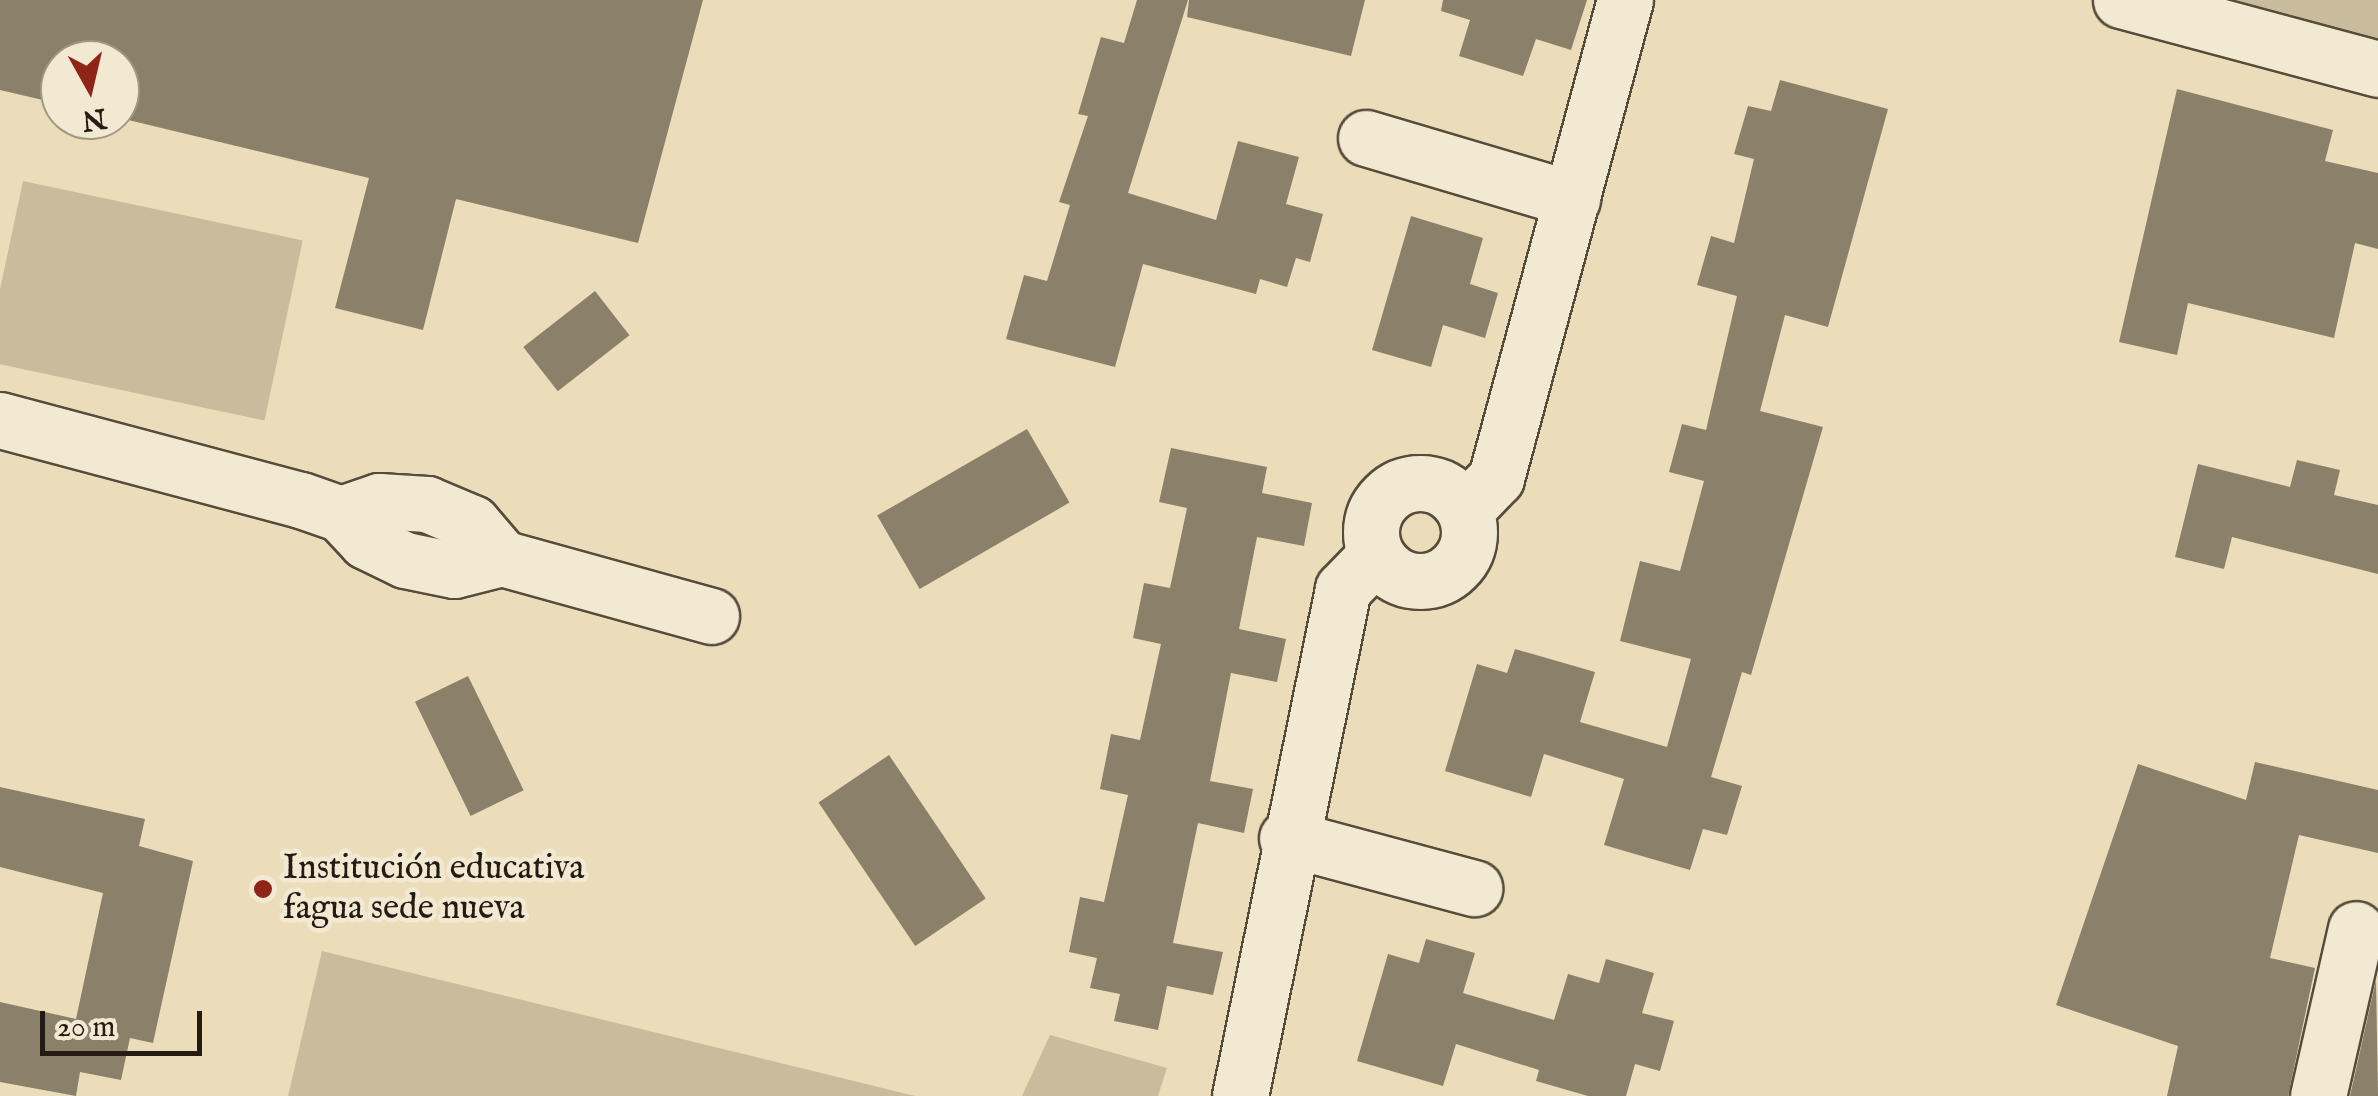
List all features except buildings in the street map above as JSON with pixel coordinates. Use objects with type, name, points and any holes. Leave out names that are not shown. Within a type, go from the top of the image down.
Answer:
[{"type":"street","points":[[1240,1096],[1288,838],[1342,589],[1376,555],[1418,582],[1450,572],[1469,544],[1465,510],[1496,478],[1625,0]]},
{"type":"street","points":[[2121,0],[2378,69]]},
{"type":"street","points":[[1366,138],[1572,199]]},
{"type":"street","points":[[0,420],[341,514],[366,541],[405,560],[454,570],[502,558],[711,616]]},
{"type":"street","points":[[1288,838],[1474,888]]},
{"type":"street","points":[[2318,1096],[2356,929]]},
{"type":"shaded area","points":[[2121,0],[2378,0],[2378,69]]},
{"type":"shaded area","points":[[23,181],[303,240],[264,420],[0,364],[0,289]]},
{"type":"shaded area","points":[[322,951],[915,1096],[288,1096]]},
{"type":"shaded area","points":[[1050,1035],[1167,1068],[1158,1096],[1022,1096]]},
{"type":"place","name":"Institución educativa fagua sede nueva","points":[[263,889]]}]
